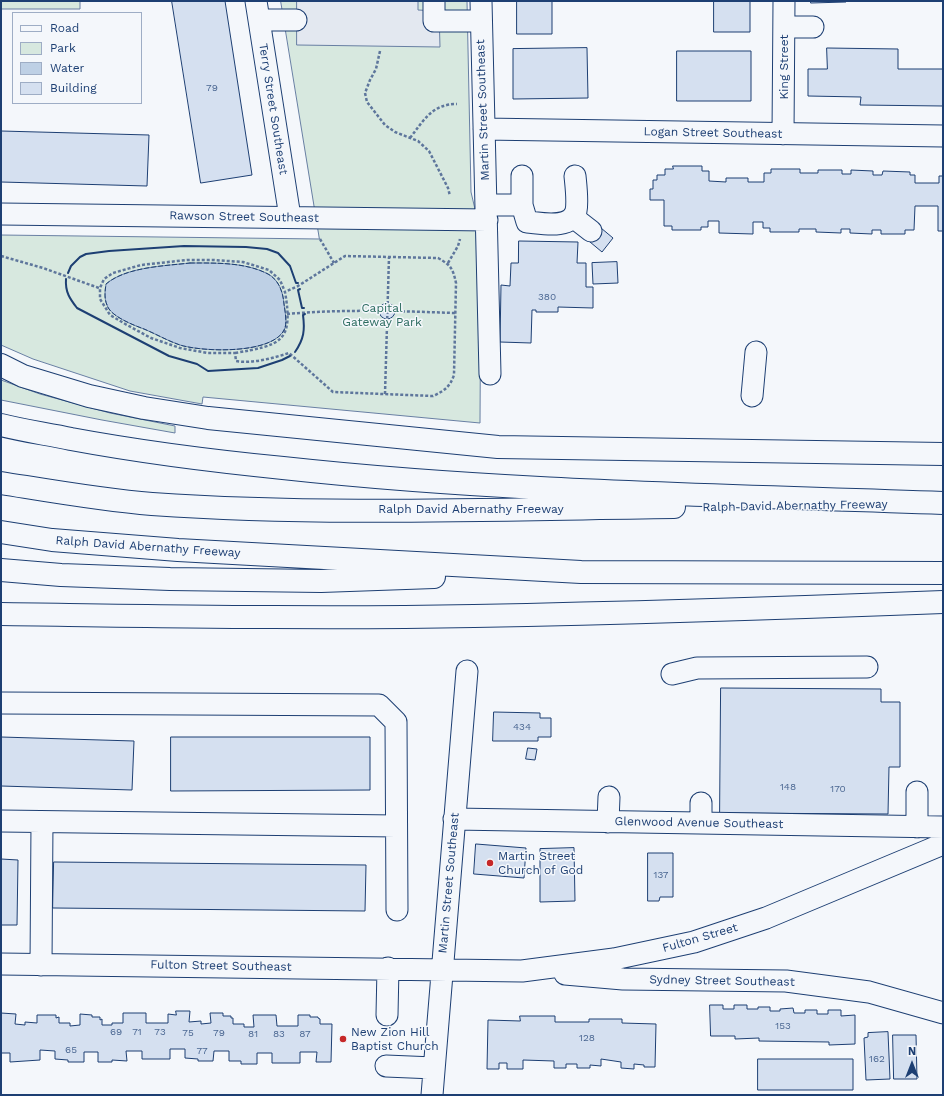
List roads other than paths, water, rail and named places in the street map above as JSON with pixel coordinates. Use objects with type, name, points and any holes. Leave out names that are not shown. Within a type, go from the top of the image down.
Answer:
[{"type":"highway","points":[[1,365],[23,376],[89,396],[151,409],[208,418],[498,447],[943,454]]},
{"type":"highway","points":[[1,425],[96,443],[173,455],[334,474],[468,484],[585,490],[943,504]]},
{"type":"highway","name":"Ralph David Abernathy Freeway","points":[[1,483],[76,495],[150,504],[240,509],[428,510],[943,504]]},
{"type":"highway","name":"Ralph David Abernathy Freeway","points":[[1,532],[52,540],[178,550],[581,572],[943,573]]},
{"type":"highway","points":[[1,570],[61,575],[170,579],[321,581],[581,572]]},
{"type":"highway","points":[[1,614],[208,617],[473,616],[794,608],[943,602]]},
{"type":"street","points":[[434,1],[434,21],[481,11]]},
{"type":"street","name":"King Street","points":[[783,134],[784,1]]},
{"type":"street","points":[[258,11],[296,20]]},
{"type":"street","name":"Terry Street Southeast","points":[[258,11],[290,217]]},
{"type":"street","name":"Martin Street Southeast","points":[[481,11],[490,374]]},
{"type":"street","points":[[784,27],[813,27]]},
{"type":"street","name":"Logan Street Southeast","points":[[484,128],[943,136]]},
{"type":"street","points":[[522,176],[522,205],[527,222],[561,224],[573,217],[576,210],[575,176]]},
{"type":"street","name":"Rawson Street Southeast","points":[[1,214],[290,217],[486,212],[522,205]]},
{"type":"street","points":[[573,217],[591,231]]},
{"type":"street","points":[[752,396],[756,352]]},
{"type":"street","points":[[672,674],[697,668],[867,667]]},
{"type":"street","name":"Martin Street Southeast","points":[[432,1095],[467,671]]},
{"type":"street","points":[[1,703],[379,705],[396,722],[397,910]]},
{"type":"street","points":[[918,792],[918,827]]},
{"type":"street","points":[[608,822],[609,798]]},
{"type":"street","points":[[701,823],[702,802]]},
{"type":"street","name":"Glenwood Avenue Southeast","points":[[454,819],[943,827]]},
{"type":"street","points":[[1,821],[396,826]]},
{"type":"street","points":[[41,965],[42,822]]},
{"type":"street","name":"Fulton Street","points":[[442,969],[522,971],[614,959],[694,942],[766,918],[943,844]]},
{"type":"street","name":"Fulton Street Southeast","points":[[1,964],[442,969]]},
{"type":"street","points":[[387,1015],[388,968]]},
{"type":"street","name":"Sydney Street Southeast","points":[[522,971],[623,979],[786,981],[869,992],[943,1013]]},
{"type":"street","points":[[386,1066],[434,1068]]},
{"type":"water","points":[[190,263],[240,265],[259,270],[272,277],[278,283],[281,291],[285,313],[285,328],[279,337],[267,343],[253,347],[237,349],[220,350],[190,347],[180,345],[128,323],[112,313],[109,309],[105,297],[106,284],[114,278],[146,268]]},
{"type":"place","name":"Martin Street Church of God","points":[[490,863]]},
{"type":"place","name":"New Zion Hill Baptist Church","points":[[343,1039]]},
{"type":"park label","name":"Capital Gateway Park","points":[[382,315]]}]
